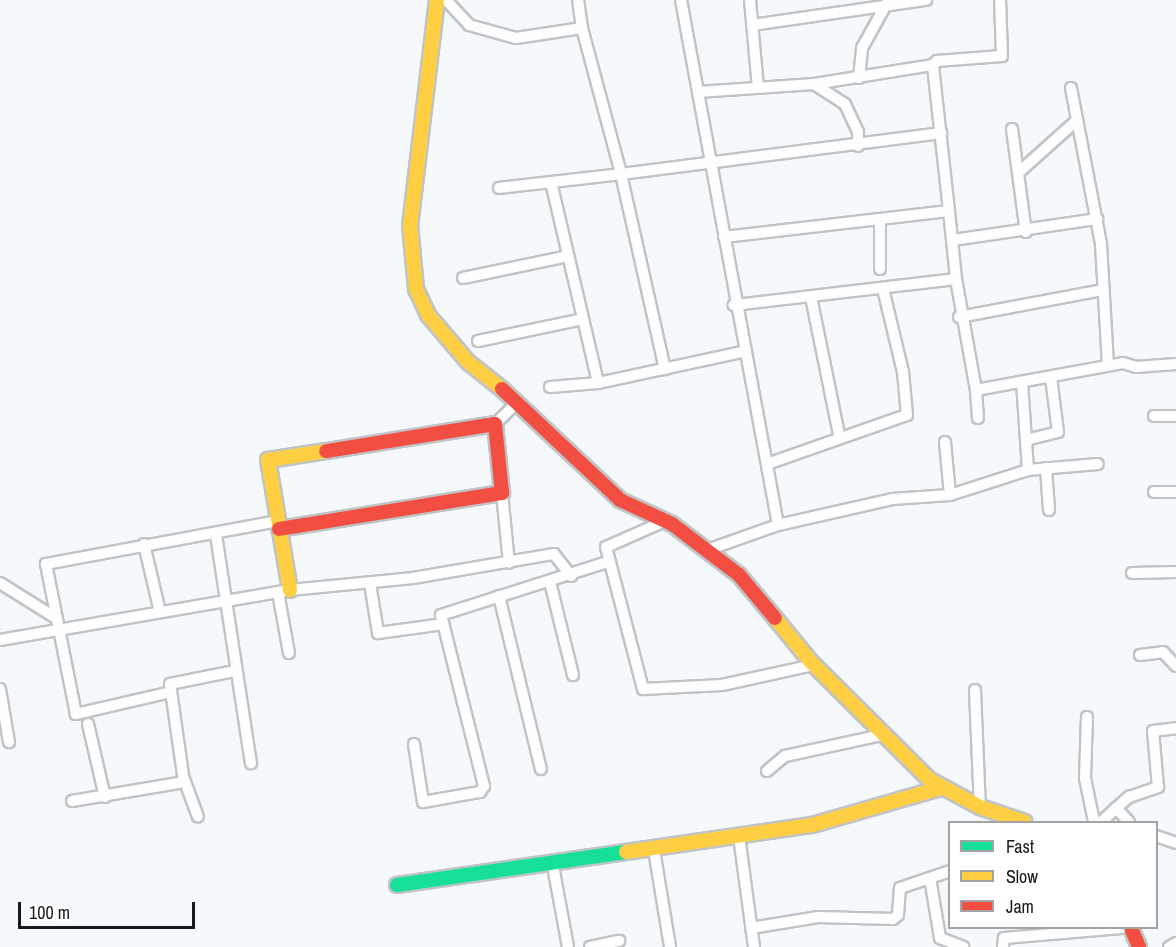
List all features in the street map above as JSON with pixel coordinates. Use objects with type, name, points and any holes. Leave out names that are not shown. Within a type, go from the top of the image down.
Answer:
[{"type":"street","points":[[437,0],[410,225],[416,289],[445,339],[518,402],[620,500],[665,521],[710,549],[739,575],[814,665],[940,789],[980,807],[1022,821]]},
{"type":"street","points":[[446,0],[469,25],[489,34],[516,38],[582,28]]},
{"type":"street","points":[[578,0],[582,28],[621,174],[665,369]]},
{"type":"street","points":[[681,0],[734,305],[746,351],[778,525]]},
{"type":"street","points":[[750,0],[758,88]]},
{"type":"street","points":[[752,25],[887,3],[926,0]]},
{"type":"street","points":[[698,92],[814,84],[933,65],[937,61],[1002,56],[1000,0]]},
{"type":"street","points":[[860,78],[862,48],[887,3]]},
{"type":"street","points":[[933,65],[953,240],[959,317],[976,390],[978,418]]},
{"type":"street","points":[[814,84],[845,104],[858,132],[858,146]]},
{"type":"street","points":[[1071,88],[1075,122],[1097,219],[1108,366]]},
{"type":"street","points":[[1018,173],[1075,122]]},
{"type":"street","points":[[1012,129],[1026,232]]},
{"type":"street","points":[[499,188],[858,146],[941,133]]},
{"type":"street","points":[[551,182],[598,383]]},
{"type":"street","points":[[724,237],[950,211]]},
{"type":"street","points":[[880,219],[880,269]]},
{"type":"street","points":[[953,240],[1026,232],[1097,219]]},
{"type":"street","points":[[463,278],[568,256]]},
{"type":"street","points":[[734,305],[956,279]]},
{"type":"street","points":[[767,464],[839,435],[907,415],[903,372],[883,289]]},
{"type":"street","points":[[959,317],[1102,290]]},
{"type":"street","points":[[811,297],[839,435]]},
{"type":"street","points":[[478,341],[583,319]]},
{"type":"street","points":[[550,387],[598,383],[746,351]]},
{"type":"street","points":[[976,390],[1108,366],[1176,364]]},
{"type":"street","points":[[1026,440],[1058,432],[1051,377]]},
{"type":"street","points":[[1022,382],[1028,470]]},
{"type":"street","points":[[289,653],[278,525],[268,460],[495,424],[518,402]]},
{"type":"street","points":[[1155,416],[1176,416]]},
{"type":"street","points":[[495,424],[508,563]]},
{"type":"street","points":[[945,442],[950,495]]},
{"type":"street","points":[[710,549],[778,525],[891,499],[950,495],[1028,470],[1098,464]]},
{"type":"street","points":[[1046,468],[1049,510]]},
{"type":"street","points":[[1154,492],[1176,492]]},
{"type":"street","points":[[171,692],[76,714],[57,624],[48,562],[144,544],[502,493]]},
{"type":"street","points":[[665,521],[606,547],[643,689],[722,685],[814,665]]},
{"type":"street","points":[[216,535],[223,602],[251,763]]},
{"type":"street","points":[[144,544],[160,612]]},
{"type":"street","points":[[0,640],[57,624],[160,612],[284,591],[370,583],[554,554],[571,576]]},
{"type":"street","points":[[414,744],[423,802],[482,790],[441,615],[571,576],[610,561]]},
{"type":"street","points":[[1132,573],[1176,572]]},
{"type":"street","points":[[0,582],[57,624]]},
{"type":"street","points":[[550,582],[573,675]]},
{"type":"street","points":[[370,583],[378,633],[443,624]]},
{"type":"street","points":[[499,596],[541,769]]},
{"type":"street","points":[[1140,655],[1163,652],[1176,666]]},
{"type":"street","points":[[198,817],[184,778],[170,684],[234,671]]},
{"type":"street","points":[[0,689],[9,742]]},
{"type":"street","points":[[975,690],[980,807]]},
{"type":"street","points":[[1087,717],[1085,778],[1094,821]]},
{"type":"street","points":[[88,724],[105,797]]},
{"type":"street","points":[[1102,821],[1129,797],[1158,787],[1153,731],[1176,728]]},
{"type":"street","points":[[767,771],[785,756],[886,734]]},
{"type":"street","points":[[72,801],[179,786],[184,778]]},
{"type":"street","points":[[397,885],[553,866],[812,825],[940,789]]},
{"type":"street","points":[[1116,808],[1128,821]]},
{"type":"street","points":[[740,836],[754,947]]},
{"type":"street","points":[[1158,837],[1176,843]]},
{"type":"street","points":[[654,850],[670,947]]},
{"type":"street","points":[[553,866],[568,947]]},
{"type":"street","points":[[751,928],[818,917],[893,919],[898,915],[900,888],[948,872]]},
{"type":"street","points":[[930,878],[940,939],[963,947]]},
{"type":"street","points":[[1132,929],[1138,947]]},
{"type":"street","points":[[1003,947],[1004,938],[1080,930]]},
{"type":"street","points":[[590,947],[619,941]]},
{"type":"street","points":[[1169,947],[1176,943]]},
{"type":"traffic: fast","points":[[397,885],[626,852]]},
{"type":"traffic: slow","points":[[437,0],[410,225],[416,289],[428,315],[468,362],[502,389]]},
{"type":"traffic: slow","points":[[290,590],[268,460],[326,451]]},
{"type":"traffic: slow","points":[[775,618],[811,662],[930,780],[980,807],[1022,821]]},
{"type":"traffic: slow","points":[[626,852],[812,825],[940,788]]},
{"type":"traffic: jam","points":[[502,389],[620,500],[672,524],[739,575],[775,618]]},
{"type":"traffic: jam","points":[[279,529],[502,493],[495,424],[326,451]]},
{"type":"traffic: jam","points":[[1131,929],[1139,947]]}]
